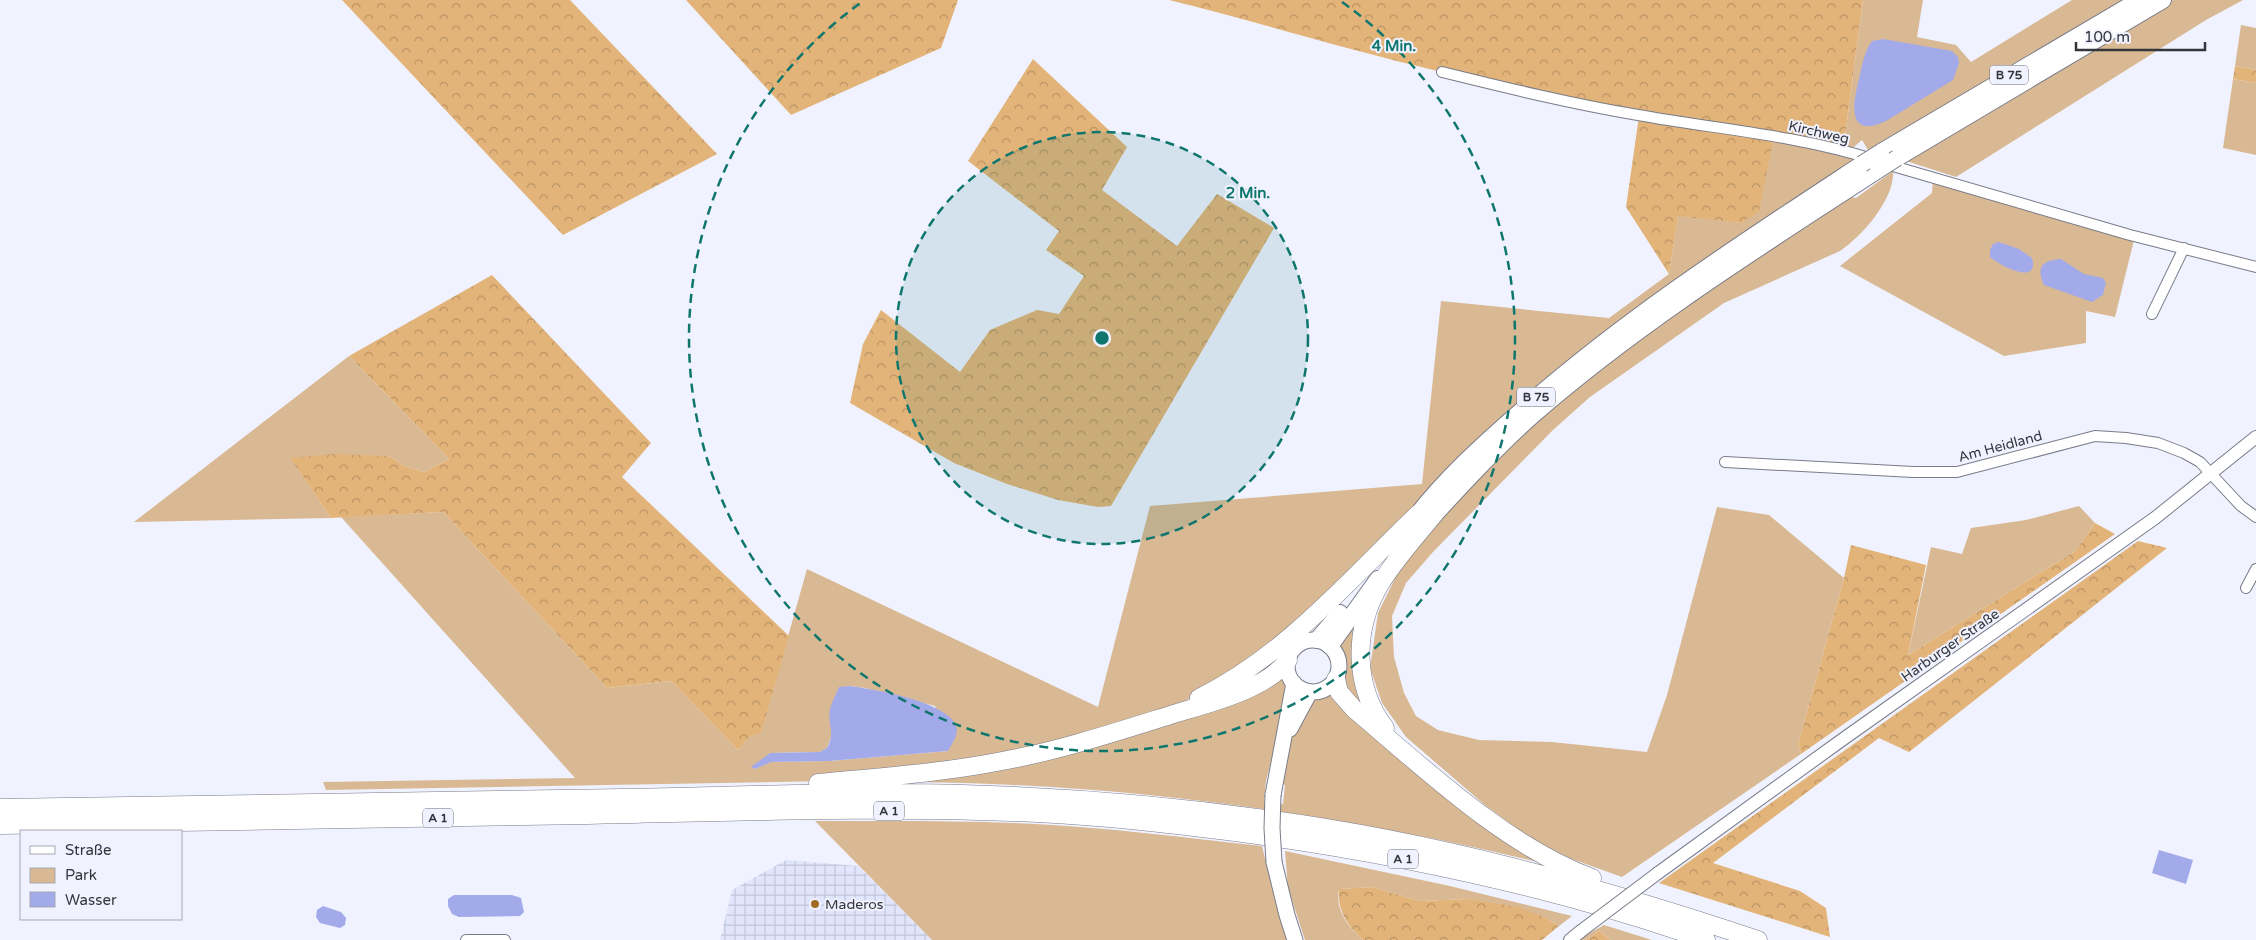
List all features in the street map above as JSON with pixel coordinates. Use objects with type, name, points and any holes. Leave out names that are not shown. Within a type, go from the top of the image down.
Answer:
[{"type":"highway","name":"B 75","points":[[1324,643],[1485,443],[1588,353],[1695,275],[1862,164],[2139,0]]},
{"type":"highway","name":"B 75","points":[[1427,514],[1525,423],[1590,368],[1705,284],[1897,158],[2163,0]]},
{"type":"highway","points":[[1132,727],[1209,693],[1257,662],[1295,632],[1427,514]]},
{"type":"highway","points":[[1418,763],[1389,733],[1372,708],[1361,670],[1360,647],[1365,620],[1378,586],[1427,514]]},
{"type":"highway","points":[[733,796],[802,785],[994,763],[1065,747],[1225,698],[1268,677],[1288,660]]},
{"type":"highway","points":[[1336,679],[1338,688],[1346,701],[1418,763],[1462,799],[1540,854],[1587,876],[1664,901],[1706,922]]},
{"type":"highway","name":"A 1","points":[[0,808],[881,793],[1038,797],[1150,806],[1268,819],[1380,838],[1482,859],[1598,889],[1758,940]]},
{"type":"highway","name":"A 1","points":[[0,825],[808,811],[1039,813],[1153,822],[1303,841],[1391,857],[1460,871],[1553,894],[1706,940]]},
{"type":"main road","name":"B 75","points":[[1288,660],[1298,645],[1307,641],[1324,643]]},
{"type":"main road","points":[[1288,660],[1288,674],[1294,684],[1310,692],[1325,689],[1336,679],[1338,660],[1324,643]]},
{"type":"main road","points":[[1294,684],[1273,795],[1272,828],[1274,862],[1295,940]]},
{"type":"main road","points":[[1282,743],[1310,692]]},
{"type":"street","name":"Kirchweg","points":[[1442,72],[1555,100],[1639,116],[1773,136],[1848,152],[1918,174],[2184,248],[2255,263]]},
{"type":"street","points":[[2152,314],[2184,248]]},
{"type":"street","name":"Am Heidland","points":[[1725,462],[1920,472],[1957,472],[2095,436],[2126,438],[2158,443],[2184,453],[2200,462],[2241,506],[2256,517]]},
{"type":"street","name":"Harburger Straße","points":[[1570,940],[1658,873],[1839,742],[2155,518],[2256,437]]},
{"type":"street","points":[[2246,588],[2256,570]]},
{"type":"street","points":[[466,940],[505,940]]},
{"type":"shaded area","points":[[786,860],[858,866],[932,940],[720,940],[732,890]]},
{"type":"green space","points":[[342,0],[570,0],[717,154],[563,235]]},
{"type":"green space","points":[[686,0],[958,0],[941,48],[791,115]]},
{"type":"green space","points":[[1169,0],[1863,0],[1843,151],[1774,136],[1759,212],[1741,223],[1678,216],[1669,274],[1626,207],[1639,116],[1426,68]]},
{"type":"green space","points":[[1863,0],[1923,0],[1917,37],[1956,45],[1971,62],[2072,0],[2126,0],[1868,150],[1862,140],[1848,152],[1843,151]]},
{"type":"green space","points":[[2173,0],[2243,0],[2206,20],[1956,177],[1906,161],[2014,91]]},
{"type":"green space","points":[[2241,25],[2256,28],[2256,70],[2235,66]]},
{"type":"green space","points":[[1033,59],[1127,147],[1102,190],[1177,246],[1217,194],[1274,228],[1111,506],[1098,507],[1058,500],[1007,484],[954,463],[850,403],[863,344],[881,310],[960,372],[990,330],[1037,310],[1059,314],[1084,276],[1046,250],[1059,231],[968,161]]},
{"type":"green space","points":[[2235,66],[2256,70],[2256,83],[2233,79]]},
{"type":"green space","points":[[2233,79],[2256,83],[2256,155],[2223,148]]},
{"type":"green space","points":[[1773,140],[1837,152],[1856,159],[1751,230],[1327,597],[1223,680],[1185,701],[1147,717],[1095,733],[935,768],[833,781],[326,790],[323,782],[575,778],[341,517],[443,512],[607,688],[671,681],[738,750],[751,736],[761,732],[807,569],[1098,707],[1150,506],[1422,484],[1441,301],[1609,318],[1669,274],[1678,215],[1741,223]],"holes":[[[849,686],[865,688],[935,706],[948,751],[829,761],[770,762],[755,769],[770,753],[820,752],[827,748],[833,732],[830,721]]]},
{"type":"green space","points":[[1893,171],[1889,193],[1883,205],[1867,226],[1849,244],[1840,251],[1724,303],[1590,397],[1553,430],[1433,552],[1406,583],[1392,616],[1394,657],[1404,693],[1416,716],[1438,730],[1479,740],[1552,742],[1647,752],[1667,695],[1717,507],[1769,515],[1844,578],[1798,744],[1801,754],[1622,877],[1569,858],[1538,844],[1486,806],[1406,737],[1382,703],[1370,668],[1378,613],[1407,554],[1495,459],[1547,410],[1644,334],[1846,196],[1856,198]]},
{"type":"green space","points":[[1933,178],[2135,236],[2115,317],[2086,311],[2086,343],[2004,356],[1840,266],[1932,193]]},
{"type":"green space","points":[[492,275],[651,443],[622,477],[789,636],[761,733],[751,736],[738,750],[671,681],[607,688],[443,512],[331,518],[290,458],[334,454],[389,456],[404,466],[424,472],[449,459],[349,356]]},
{"type":"green space","points":[[349,356],[449,459],[424,472],[404,466],[389,456],[291,459],[331,518],[134,522]]},
{"type":"green space","points":[[2079,506],[2095,523],[2075,551],[1908,655],[1931,547],[1962,554],[1971,528],[2026,520]]},
{"type":"green space","points":[[2095,523],[2115,534],[1801,754],[1798,744],[1844,578],[1851,545],[1926,565],[1908,655],[2075,551]]},
{"type":"green space","points":[[2138,541],[2167,548],[1909,752],[1879,738],[1713,863],[1800,891],[1826,908],[1830,937],[1659,883]]},
{"type":"green space","points":[[1362,618],[1373,716],[1346,695],[1341,679],[1344,663],[1339,648],[1342,634]]},
{"type":"green space","points":[[1282,675],[1286,677],[1289,689],[1266,781],[1264,801],[1283,804],[1285,785],[1280,783],[1290,737],[1299,713],[1304,703],[1310,698],[1332,690],[1554,866],[1396,831],[1236,805],[1075,789],[913,782],[969,774]]},
{"type":"green space","points":[[815,821],[953,821],[1035,824],[1262,846],[1280,918],[1290,940],[932,940]]},
{"type":"green space","points":[[1285,851],[1450,886],[1572,916],[1559,926],[1546,918],[1469,899],[1419,901],[1373,887],[1339,889],[1338,897],[1341,911],[1348,924],[1363,940],[1305,940],[1288,888]]},
{"type":"green space","points":[[1373,887],[1419,901],[1469,899],[1518,907],[1546,918],[1559,926],[1542,940],[1363,940],[1352,929],[1341,911],[1339,889]]},
{"type":"green space","points":[[1604,925],[1652,940],[1611,940],[1599,931],[1586,940],[1577,940]]},
{"type":"green space","points":[[1599,931],[1611,940],[1586,940]]},
{"type":"water","points":[[1883,39],[1952,51],[1958,57],[1959,63],[1953,80],[1886,121],[1873,126],[1864,126],[1858,122],[1855,116],[1854,108],[1857,88],[1869,45],[1872,41]]},
{"type":"water","points":[[1999,242],[2019,249],[2032,258],[2033,267],[2030,271],[2025,273],[2017,271],[2001,265],[1990,257],[1990,250],[1993,244]]},
{"type":"water","points":[[2061,259],[2084,274],[2103,278],[2106,283],[2103,295],[2092,302],[2044,285],[2040,273],[2043,265],[2050,261]]},
{"type":"water","points":[[849,686],[893,694],[927,704],[942,711],[952,720],[957,729],[955,738],[948,751],[829,761],[771,762],[755,769],[751,767],[770,753],[820,752],[827,748],[831,737],[829,715],[831,706],[839,687]]},
{"type":"water","points":[[2159,850],[2193,860],[2186,884],[2152,873]]},
{"type":"water","points":[[454,895],[512,895],[521,898],[524,912],[520,916],[459,917],[452,914],[448,906],[448,899]]},
{"type":"water","points":[[323,906],[341,912],[346,918],[345,925],[340,928],[320,923],[316,917],[317,910]]},
{"type":"place","name":"Maderos","points":[[815,904]]}]
